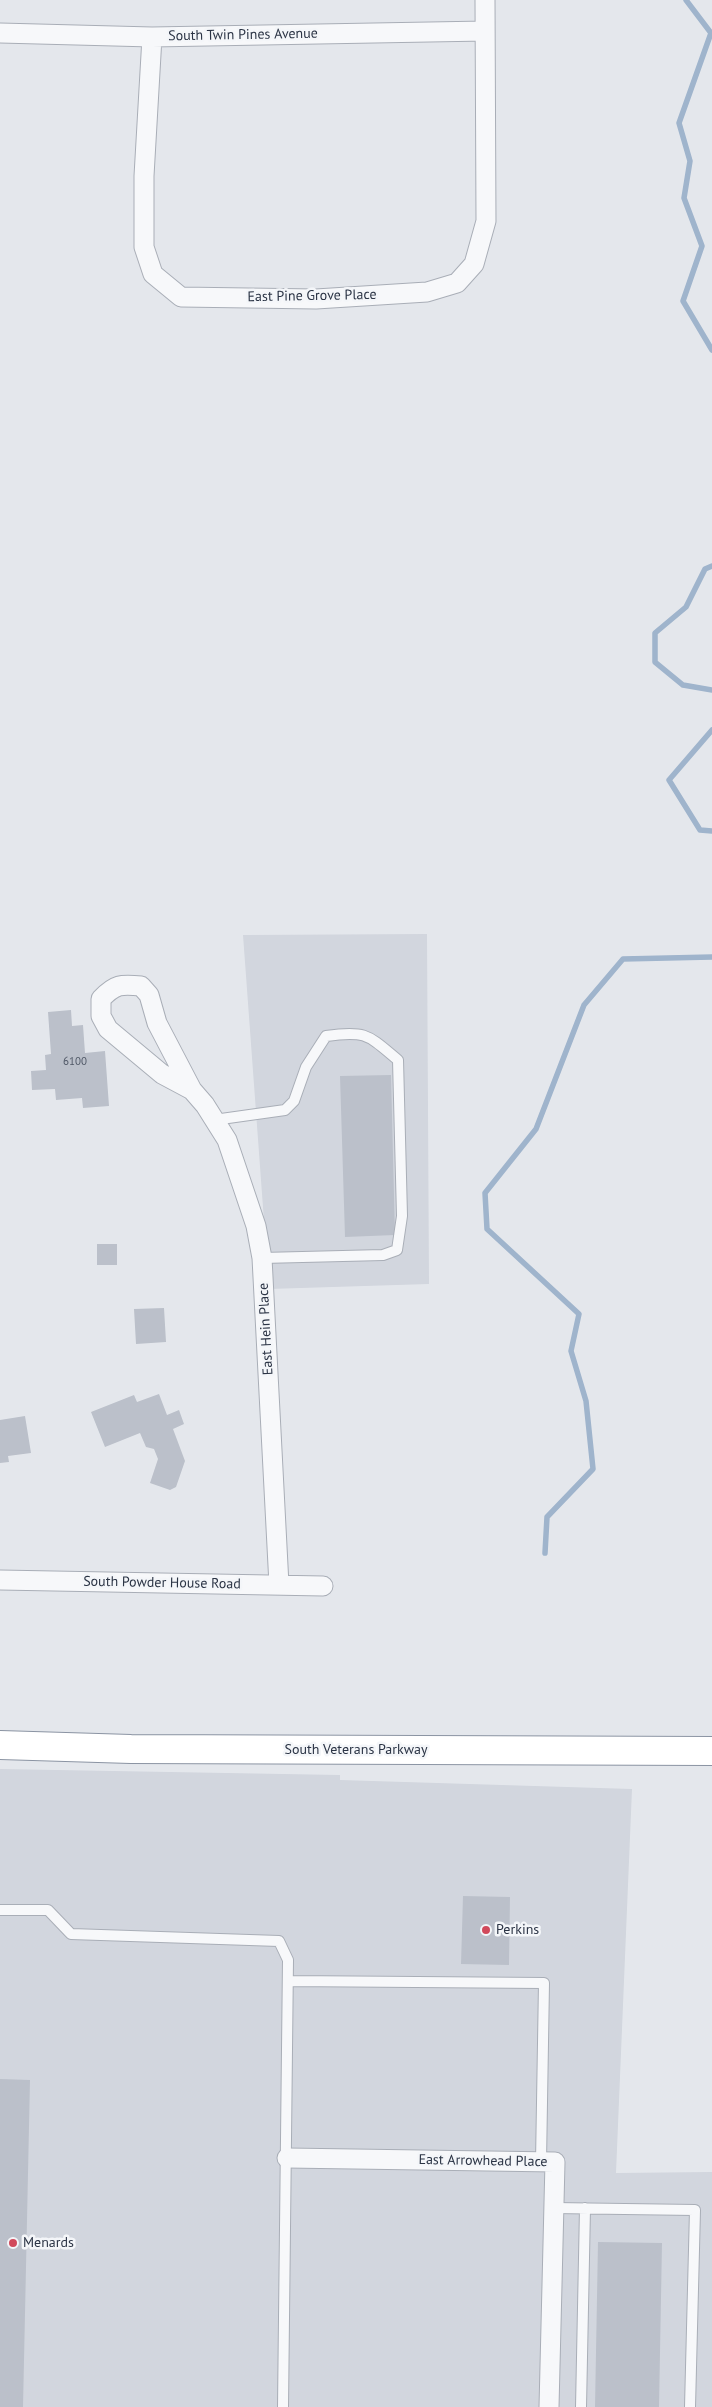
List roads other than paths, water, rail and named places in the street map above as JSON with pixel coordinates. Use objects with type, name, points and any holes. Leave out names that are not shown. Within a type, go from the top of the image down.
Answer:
[{"type":"highway","name":"South Veterans Parkway","points":[[0,1745],[141,1749],[712,1750]]},
{"type":"street","name":"East Pine Grove Place","points":[[152,37],[144,185],[144,247],[153,274],[181,297],[316,299],[427,292],[457,283],[474,264],[486,221],[485,0]]},
{"type":"street","name":"South Twin Pines Avenue","points":[[0,33],[152,37],[485,31]]},
{"type":"street","name":"East Hein Place","points":[[192,1090],[162,1074],[108,1030],[101,1016],[102,999],[111,988],[126,985],[141,986],[149,995],[157,1023],[192,1090],[227,1140],[256,1226],[262,1258],[279,1585]]},
{"type":"street","name":"South Powder House Road","points":[[0,1580],[323,1586]]},
{"type":"street","name":"East Arrowhead Place","points":[[287,2158],[555,2162],[550,2407]]},
{"type":"lane","points":[[214,1120],[285,1110],[294,1101],[306,1067],[326,1036],[346,1033],[369,1036],[398,1060],[402,1216],[397,1250],[383,1255],[262,1258]]},
{"type":"lane","points":[[0,1910],[48,1910],[71,1934],[279,1941],[288,1960],[283,2407]]},
{"type":"lane","points":[[288,1981],[544,1983],[541,2162]]},
{"type":"lane","points":[[554,2208],[695,2210],[690,2407]]},
{"type":"lane","points":[[582,2407],[584,2208]]},
{"type":"waterway","points":[[686,0],[711,33],[679,123],[690,161],[684,198],[702,246],[683,301],[712,350]]},
{"type":"waterway","points":[[712,566],[705,569],[686,607],[655,633],[655,662],[683,685],[712,690]]},
{"type":"waterway","points":[[712,730],[669,780],[700,830],[712,831]]},
{"type":"waterway","points":[[545,1553],[547,1517],[593,1469],[586,1401],[571,1351],[579,1314],[487,1229],[485,1193],[536,1129],[584,1005],[623,959],[712,957]]},
{"type":"place","name":"Perkins","points":[[486,1930]]},
{"type":"place","name":"Menards","points":[[13,2243]]}]
